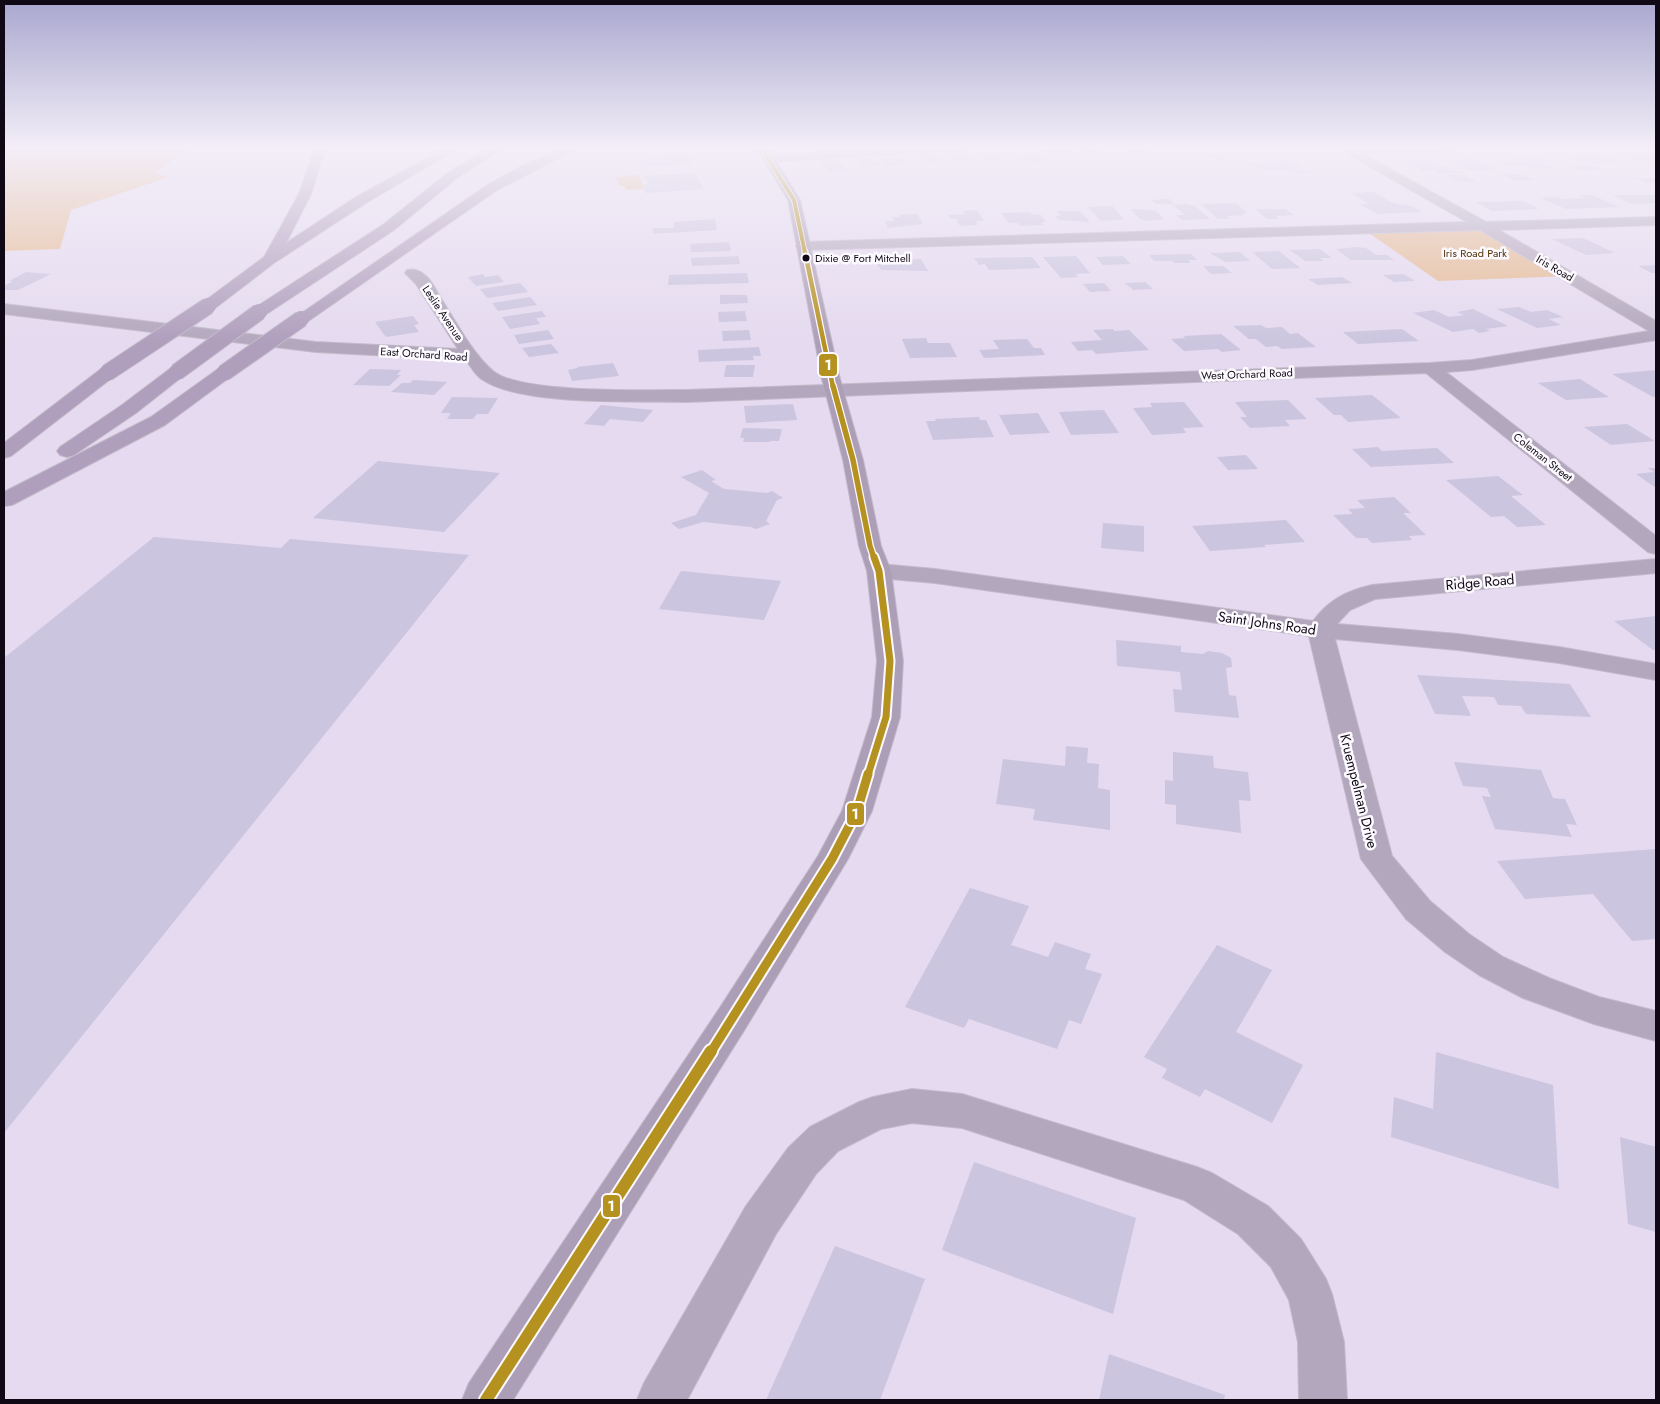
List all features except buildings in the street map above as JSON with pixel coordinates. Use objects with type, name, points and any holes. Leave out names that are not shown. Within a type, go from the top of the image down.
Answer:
[{"type":"highway","points":[[270,260],[295,213]]},
{"type":"highway","points":[[4,452],[107,373],[208,306],[270,260],[342,213]]},
{"type":"highway","points":[[4,499],[51,462],[129,409],[260,312],[388,227],[406,213]]},
{"type":"highway","points":[[4,499],[158,421],[301,319],[456,213]]},
{"type":"main road","points":[[486,1400],[737,1011],[832,859],[857,811],[886,717],[890,661],[878,570],[870,546],[853,460],[834,391],[796,213]]},
{"type":"street","name":"Iris Road","points":[[1459,213],[1656,328]]},
{"type":"street","points":[[803,246],[1656,221]]},
{"type":"street","name":"Leslie Avenue","points":[[412,273],[422,281],[471,356]]},
{"type":"street","name":"East Orchard Road","points":[[4,309],[316,347],[471,356],[489,377],[506,384],[529,389],[686,396],[834,391]]},
{"type":"street","name":"West Orchard Road","points":[[834,391],[1430,368],[1472,365],[1656,335]]},
{"type":"street","name":"Coleman Street","points":[[1430,368],[1656,547]]},
{"type":"street","name":"Ridge Road","points":[[1320,630],[1335,609],[1349,599],[1372,592],[1656,566]]},
{"type":"street","name":"Saint Johns Road","points":[[878,570],[935,576],[1320,630],[1467,643],[1559,655],[1656,672]]},
{"type":"street","name":"Kruempelman Drive","points":[[1320,630],[1377,859],[1418,910],[1457,943],[1491,966],[1536,988],[1594,1010],[1656,1026]]},
{"type":"street","points":[[661,1400],[762,1220],[802,1161],[824,1138],[872,1114],[912,1106],[962,1111],[1197,1186],[1253,1220],[1286,1253],[1310,1294],[1322,1342],[1323,1400]]},
{"type":"green space","points":[[4,213],[70,213],[60,249],[4,251]]},
{"type":"green space","name":"Iris Road Park","points":[[1483,226],[1569,276],[1438,281],[1363,229]]},
{"type":"transit line","name":"1","points":[[486,1400],[732,1019],[832,859],[857,811],[886,717],[890,661],[879,571],[870,546],[853,460],[831,379],[797,213]]},
{"type":"place","name":"Dixie @ Fort Mitchell","points":[[806,258]]}]
